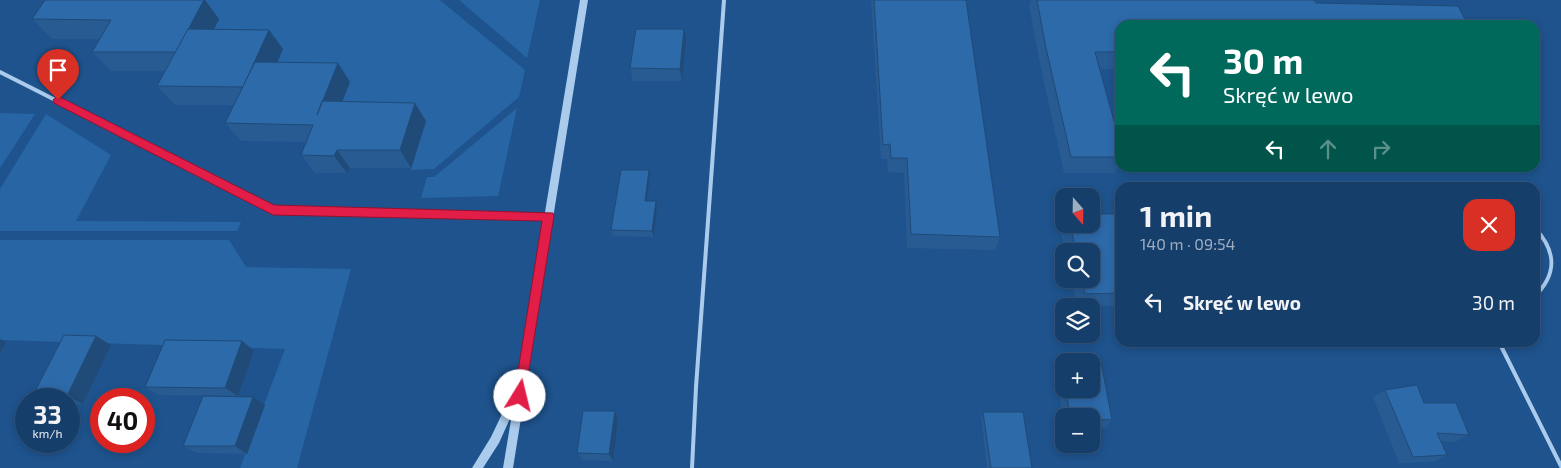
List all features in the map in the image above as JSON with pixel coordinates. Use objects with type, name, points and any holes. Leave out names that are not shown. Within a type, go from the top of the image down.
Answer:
[{"type":"street","points":[[508,468],[584,0]]},
{"type":"street","points":[[477,468],[495,440],[523,378]]},
{"type":"lane","points":[[692,468],[696,387],[724,0]]},
{"type":"lane","points":[[0,72],[273,210],[549,216]]},
{"type":"lane","points":[[1540,233],[1552,260],[1543,288],[1540,291]]},
{"type":"lane","points":[[1502,347],[1561,466]]},
{"type":"shaded area","points":[[152,0],[440,0],[525,70],[519,97],[434,169],[411,170],[426,121],[335,120],[349,82],[269,81],[283,49],[204,48],[219,19]]},
{"type":"shaded area","points":[[459,0],[540,0],[527,58]]},
{"type":"shaded area","points":[[517,108],[498,196],[421,198],[427,177],[434,177]]},
{"type":"shaded area","points":[[0,113],[35,114],[0,168]]},
{"type":"shaded area","points":[[46,114],[111,155],[76,221],[241,222],[237,231],[0,231],[0,189]]},
{"type":"shaded area","points":[[0,240],[229,240],[246,267],[351,269],[297,468],[240,468],[285,349],[0,340]]},
{"type":"building","points":[[45,0],[204,0],[176,52],[92,52],[111,20],[32,19]]},
{"type":"building","points":[[874,0],[966,0],[1000,237],[911,234],[907,158],[891,158],[890,144],[883,145]]},
{"type":"building","points":[[1037,0],[1314,0],[1316,3],[1458,6],[1465,20],[1115,20],[1115,52],[1095,52],[1115,125],[1115,157],[1071,157]]},
{"type":"building","points":[[188,29],[269,30],[243,87],[157,86]]},
{"type":"building","points":[[636,29],[684,29],[680,69],[630,68]]},
{"type":"building","points":[[255,62],[338,63],[323,101],[415,103],[400,150],[337,150],[334,156],[301,155],[313,125],[225,123]]},
{"type":"building","points":[[621,170],[649,170],[645,201],[656,201],[652,231],[611,230]]},
{"type":"building","points":[[1100,214],[1115,214],[1115,293],[1085,294],[1084,288],[1100,288],[1100,243],[1074,243],[1072,233],[1100,233]]},
{"type":"building","points":[[64,335],[96,336],[71,388],[37,388]]},
{"type":"building","points":[[165,340],[242,341],[225,388],[145,387]]},
{"type":"building","points":[[1101,362],[1112,420],[1100,419],[1100,408],[1069,408],[1067,398],[1100,398]]},
{"type":"building","points":[[1417,385],[1424,403],[1456,403],[1469,435],[1437,433],[1447,455],[1413,457],[1385,390]]},
{"type":"building","points":[[203,396],[253,397],[235,446],[183,446]]},
{"type":"building","points":[[583,411],[615,411],[609,454],[577,453]]},
{"type":"building","points":[[983,412],[1023,412],[1032,468],[991,468]]},
{"type":"route","points":[[58,100],[273,210],[549,216],[520,396]]}]
